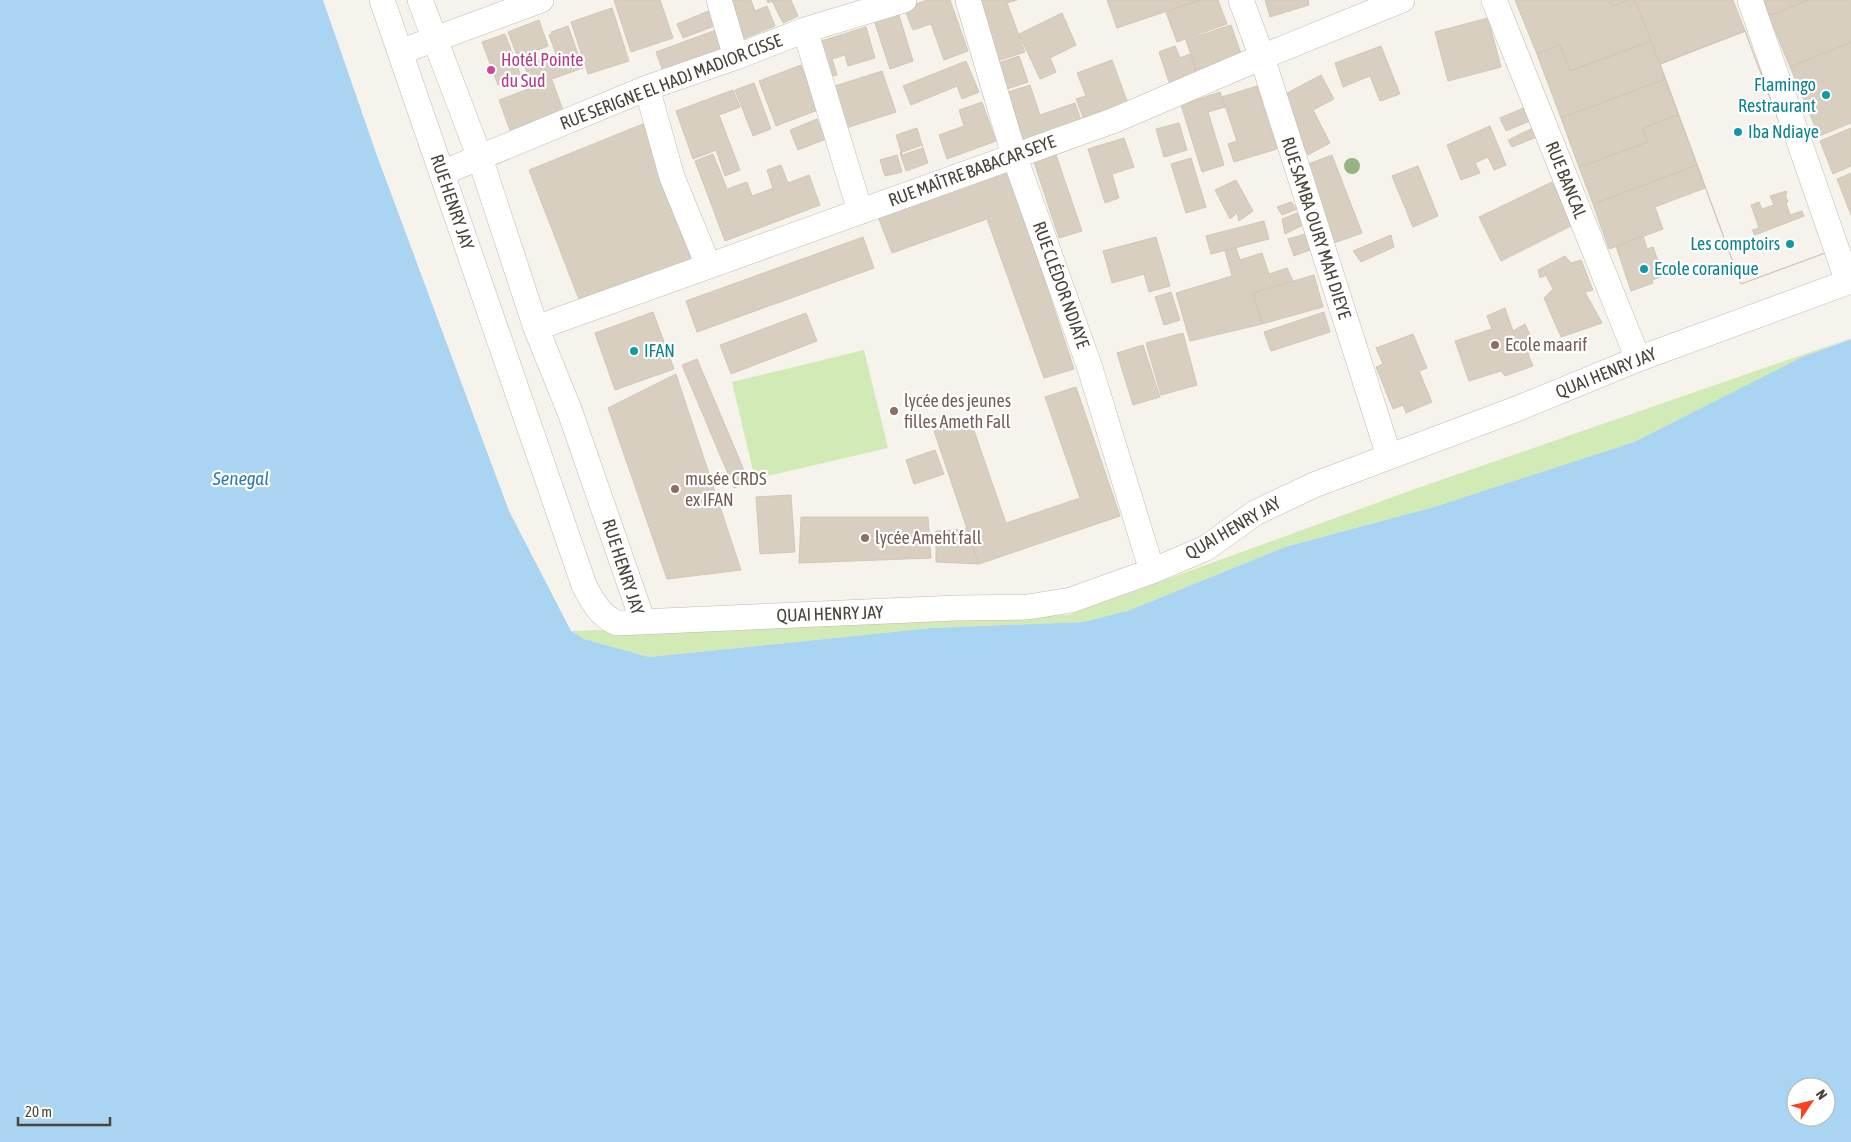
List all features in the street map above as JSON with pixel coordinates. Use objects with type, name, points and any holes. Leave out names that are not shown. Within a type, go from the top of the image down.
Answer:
[{"type":"street","name":"RUE HENRY JAY","points":[[382,0],[584,585],[592,600],[608,619],[617,623],[644,622],[570,412],[536,328],[480,158],[420,0]]},
{"type":"street","points":[[400,52],[541,0]]},
{"type":"street","points":[[719,0],[736,57]]},
{"type":"street","name":"RUE SERIGNE EL HADJ MADIOR CISSE","points":[[442,173],[647,88],[806,30],[904,0]]},
{"type":"street","name":"RUE CLÉDOR NDIAYE","points":[[968,0],[1014,155],[1090,368],[1152,571]]},
{"type":"street","name":"RUE SAMBA OURY MAH DIEYE","points":[[1241,0],[1262,57],[1389,456]]},
{"type":"street","name":"RUE MAÎTRE BABACAR SEYE","points":[[536,328],[1115,120],[1402,0]]},
{"type":"street","name":"RUE BANCAL","points":[[1494,0],[1638,359]]},
{"type":"street","points":[[1750,0],[1850,282]]},
{"type":"street","points":[[806,30],[860,211]]},
{"type":"street","points":[[647,88],[672,177],[708,265]]},
{"type":"street","name":"QUAI HENRY JAY","points":[[644,622],[956,608],[1028,607],[1071,600],[1152,571],[1206,548],[1254,512],[1314,485],[1519,408],[1638,359],[1850,282]]},
{"type":"green space","points":[[1851,338],[1802,357],[1634,442],[1434,507],[1285,547],[1130,610],[1083,622],[931,628],[649,657],[584,639],[571,631],[1068,615],[1415,489]]},
{"type":"green space","points":[[864,350],[888,448],[755,479],[732,382]]},
{"type":"water","name":"Senegal","points":[[0,0],[323,0],[376,153],[509,511],[571,631],[584,639],[649,657],[931,628],[1083,622],[1130,610],[1285,547],[1434,507],[1634,442],[1802,357],[1851,339],[1851,1142],[0,1142]]},
{"type":"building","points":[[614,0],[660,0],[673,38],[631,52]]},
{"type":"building","points":[[725,0],[751,0],[755,11],[767,6],[775,26],[741,40]]},
{"type":"building","points":[[767,0],[791,0],[798,16],[783,23],[772,1],[768,3]]},
{"type":"building","points":[[927,0],[950,0],[968,51],[944,60],[931,24],[913,30],[904,8]]},
{"type":"building","points":[[974,0],[1017,0],[1007,3],[1025,52],[997,61]]},
{"type":"building","points":[[1107,0],[1200,0],[1117,28]]},
{"type":"building","points":[[1200,0],[1218,0],[1227,24],[1177,42],[1166,12]]},
{"type":"building","points":[[1265,0],[1308,0],[1309,5],[1270,17]]},
{"type":"building","points":[[1515,0],[1610,0],[1613,6],[1628,0],[1635,0],[1651,41],[1570,71],[1560,45],[1537,54]]},
{"type":"building","points":[[1610,0],[1628,0],[1613,6]]},
{"type":"building","points":[[1635,0],[1733,0],[1745,31],[1660,64]]},
{"type":"building","points":[[1764,0],[1808,0],[1769,16]]},
{"type":"building","points":[[1808,0],[1851,0],[1851,42],[1790,67],[1769,16]]},
{"type":"building","points":[[612,8],[629,61],[588,74],[571,22]]},
{"type":"building","points":[[711,10],[717,25],[683,38],[677,24]]},
{"type":"building","points":[[898,12],[913,61],[890,69],[874,20]]},
{"type":"building","points":[[1062,13],[1076,45],[1050,58],[1056,72],[1040,79],[1019,34]]},
{"type":"building","points":[[1488,18],[1501,67],[1448,81],[1435,32]]},
{"type":"building","points":[[539,20],[548,46],[518,58],[508,32]]},
{"type":"building","points":[[1231,25],[1243,59],[1198,75],[1186,40]]},
{"type":"building","points":[[568,26],[583,68],[532,86],[524,65],[556,54],[549,35],[552,34],[551,32]]},
{"type":"building","points":[[866,27],[875,58],[848,66],[845,55],[832,59],[837,75],[825,78],[815,43]]},
{"type":"building","points":[[716,30],[724,52],[664,74],[656,52]]},
{"type":"building","points":[[1745,31],[1828,252],[1741,284],[1660,64]],"holes":[[[1786,191],[1787,194],[1785,194],[1788,202],[1786,203],[1790,215],[1802,211],[1804,216],[1755,235],[1752,230],[1759,228],[1751,205],[1759,202],[1762,209],[1774,205],[1770,196]]]},
{"type":"building","points":[[1745,31],[1828,252],[1741,284],[1660,64]]},
{"type":"building","points":[[505,34],[521,76],[498,85],[482,42]]},
{"type":"building","points":[[1651,41],[1665,79],[1561,118],[1537,54],[1560,45],[1570,71]]},
{"type":"building","name":"Flamingo Restraurant","points":[[1851,42],[1851,123],[1819,136],[1790,67]]},
{"type":"building","points":[[1175,46],[1180,58],[1190,54],[1198,75],[1170,85],[1159,52]]},
{"type":"building","points":[[1381,46],[1400,94],[1380,101],[1370,76],[1343,87],[1335,63]]},
{"type":"building","points":[[1019,56],[1028,82],[1007,89],[998,63]]},
{"type":"building","points":[[1112,60],[1130,109],[1086,125],[1076,99],[1086,96],[1077,73]]},
{"type":"building","points":[[966,61],[979,92],[962,99],[957,86],[911,105],[903,86]]},
{"type":"building","points":[[801,65],[818,110],[776,126],[759,81]]},
{"type":"building","points":[[882,71],[896,112],[843,129],[829,88]]},
{"type":"building","points":[[1321,75],[1334,99],[1313,110],[1330,143],[1308,155],[1278,98]]},
{"type":"building","points":[[1665,79],[1678,115],[1643,128],[1648,142],[1579,167],[1561,118]]},
{"type":"building","points":[[552,80],[564,113],[511,133],[499,100]]},
{"type":"building","points":[[754,83],[771,129],[753,136],[735,90]]},
{"type":"building","points":[[1030,85],[1040,115],[1075,103],[1083,126],[1026,146],[1008,92]]},
{"type":"building","points":[[1257,86],[1277,149],[1234,162],[1228,144],[1237,141],[1222,97]]},
{"type":"building","points":[[733,90],[740,107],[719,115],[740,170],[725,176],[716,150],[693,159],[676,111]]},
{"type":"building","points":[[1220,92],[1225,107],[1208,112],[1224,165],[1202,172],[1181,105]]},
{"type":"building","points":[[982,102],[996,141],[947,159],[939,135],[964,126],[959,110]]},
{"type":"building","points":[[1528,106],[1537,118],[1506,131],[1500,118]]},
{"type":"building","points":[[1678,115],[1697,165],[1593,204],[1579,167],[1648,142],[1643,128]]},
{"type":"building","points":[[817,119],[826,139],[798,150],[790,130]]},
{"type":"building","points":[[1179,123],[1187,150],[1164,157],[1156,129]]},
{"type":"building","points":[[643,124],[697,263],[582,307],[529,170]]},
{"type":"building","points":[[1490,126],[1506,165],[1494,170],[1488,157],[1475,163],[1480,173],[1461,180],[1447,145]]},
{"type":"building","points":[[1537,126],[1544,134],[1512,147],[1508,140]]},
{"type":"building","points":[[917,128],[923,148],[902,155],[896,135]]},
{"type":"building","points":[[1851,128],[1851,166],[1833,174],[1820,141]]},
{"type":"building","points":[[1124,138],[1134,167],[1112,174],[1119,198],[1105,203],[1088,149]]},
{"type":"building","points":[[922,145],[928,163],[906,171],[900,153]]},
{"type":"building","points":[[1055,152],[1082,231],[1059,238],[1033,159]]},
{"type":"building","points":[[713,154],[727,189],[747,182],[752,196],[773,188],[767,170],[781,165],[788,183],[809,175],[820,205],[725,241],[695,161]]},
{"type":"building","points":[[897,155],[902,172],[885,176],[880,160]]},
{"type":"building","points":[[1332,155],[1362,233],[1331,244],[1303,166]]},
{"type":"building","points":[[1191,158],[1206,207],[1186,213],[1171,164]]},
{"type":"building","points":[[1697,165],[1705,188],[1655,207],[1663,229],[1609,249],[1593,204]]},
{"type":"building","points":[[1418,166],[1438,216],[1413,227],[1392,176]]},
{"type":"building","points":[[1008,170],[1074,369],[1044,378],[987,219],[892,253],[877,214]]},
{"type":"building","points":[[1851,173],[1851,215],[1837,179]]},
{"type":"building","points":[[1236,180],[1253,211],[1239,221],[1237,213],[1230,219],[1215,190]]},
{"type":"building","points":[[1552,182],[1573,225],[1501,261],[1479,217]]},
{"type":"building","points":[[1291,202],[1297,209],[1282,215],[1277,207]]},
{"type":"building","points":[[1297,213],[1303,225],[1285,234],[1282,219]]},
{"type":"building","points":[[1264,221],[1269,239],[1211,254],[1206,236]]},
{"type":"building","points":[[1305,234],[1310,250],[1294,256],[1288,239]]},
{"type":"building","points":[[1391,235],[1394,247],[1361,262],[1353,251]]},
{"type":"building","name":"Ecole coranique","points":[[1643,236],[1647,249],[1653,247],[1659,263],[1662,261],[1666,275],[1652,280],[1653,283],[1631,291],[1616,246]]},
{"type":"building","points":[[863,237],[874,268],[697,332],[686,301]]},
{"type":"building","points":[[1156,237],[1170,286],[1149,292],[1144,274],[1112,283],[1103,251]]},
{"type":"building","points":[[1236,248],[1240,260],[1262,253],[1269,274],[1287,268],[1293,281],[1253,293],[1262,324],[1190,341],[1176,293],[1232,276],[1225,251]]},
{"type":"building","points":[[1565,256],[1571,263],[1581,260],[1593,290],[1585,292],[1602,323],[1561,337],[1544,298],[1553,289],[1546,275],[1540,278],[1538,270]]},
{"type":"building","points":[[1314,275],[1323,307],[1262,324],[1253,293]]},
{"type":"building","points":[[1171,292],[1180,320],[1164,325],[1155,297]]},
{"type":"building","name":"Ecole maarif","points":[[1505,308],[1513,331],[1525,324],[1536,349],[1528,354],[1533,366],[1505,376],[1501,371],[1469,381],[1455,341],[1492,329],[1487,316]]},
{"type":"building","name":"IFAN","points":[[653,312],[674,369],[615,390],[595,333]]},
{"type":"building","points":[[1324,312],[1330,332],[1271,351],[1264,332]]},
{"type":"building","points":[[806,313],[817,341],[731,374],[720,345]]},
{"type":"building","points":[[1183,333],[1197,385],[1161,395],[1146,343]]},
{"type":"building","points":[[1413,334],[1427,368],[1419,371],[1432,402],[1406,413],[1403,405],[1393,409],[1376,367],[1383,364],[1376,348]]},
{"type":"building","points":[[1143,345],[1160,397],[1133,405],[1117,353]]},
{"type":"building","points":[[697,359],[749,482],[734,488],[682,365]]},
{"type":"building","name":"musée CRDS ex IFAN","points":[[676,374],[741,570],[667,579],[608,408]]},
{"type":"building","points":[[1076,387],[1120,516],[979,564],[934,431],[970,419],[1006,523],[1080,498],[1045,397]]},
{"type":"building","points":[[935,450],[944,474],[914,484],[906,460]]},
{"type":"building","points":[[791,495],[795,552],[760,554],[756,497]]},
{"type":"building","name":"lycée Ameht fall","points":[[801,517],[928,517],[931,558],[799,563]]},
{"type":"building","points":[[967,529],[979,564],[936,562],[936,531]]},
{"type":"place","name":"Hotél Pointe du Sud","points":[[491,70]]},
{"type":"place","name":"Flamingo Restraurant","points":[[1826,95]]},
{"type":"place","name":"Iba Ndiaye","points":[[1738,132]]},
{"type":"place","name":"Les comptoirs","points":[[1790,244]]},
{"type":"place","name":"Ecole coranique","points":[[1644,269]]},
{"type":"place","name":"Ecole maarif","points":[[1495,345]]},
{"type":"place","name":"IFAN","points":[[634,351]]},
{"type":"place","name":"lycée des jeunes filles Ameth Fall","points":[[894,411]]},
{"type":"place","name":"musée CRDS ex IFAN","points":[[675,489]]},
{"type":"place","name":"lycée Ameht fall","points":[[865,538]]}]
